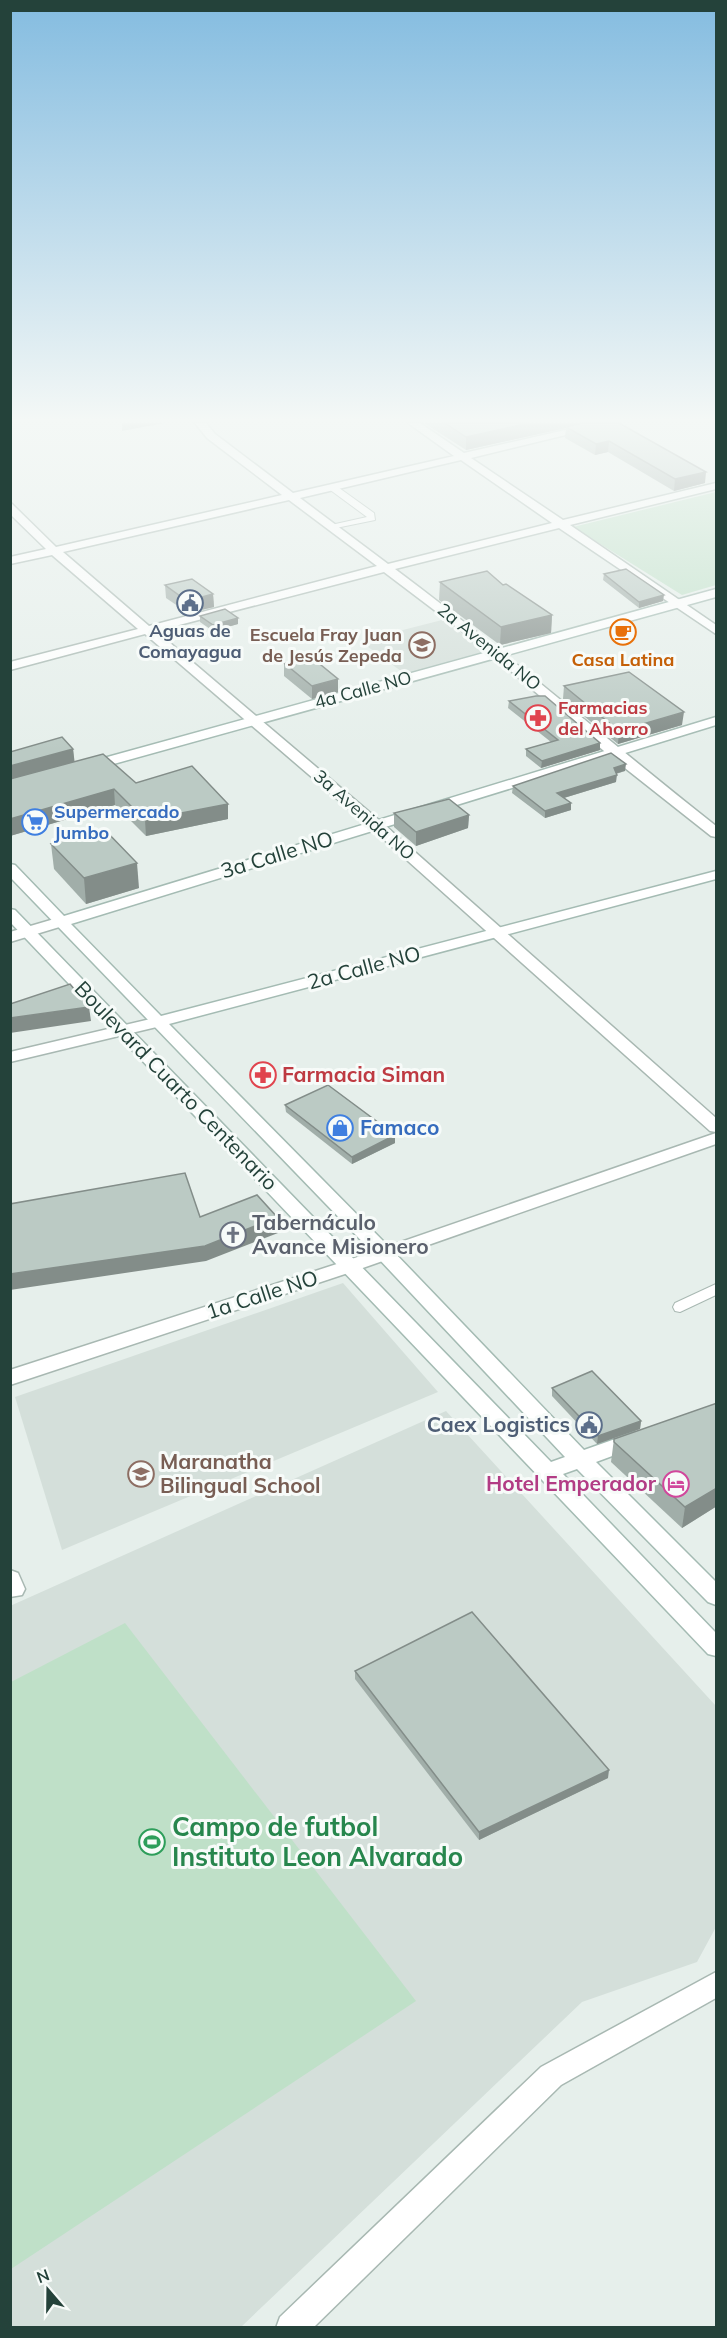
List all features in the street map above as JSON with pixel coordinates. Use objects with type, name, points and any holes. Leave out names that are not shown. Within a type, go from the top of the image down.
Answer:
[{"type":"street","name":"3a Avenida NO","points":[[35,532],[146,631],[255,720],[376,825],[717,1127]]},
{"type":"street","points":[[10,561],[136,532]]},
{"type":"street","name":"2a Avenida NO","points":[[341,532],[499,654],[616,754],[717,833]]},
{"type":"street","points":[[10,666],[388,567],[536,532]]},
{"type":"street","points":[[571,532],[717,630]]},
{"type":"street","name":"4a Calle NO","points":[[75,771],[717,593]]},
{"type":"street","name":"3a Calle NO","points":[[10,937],[616,754],[717,721]]},
{"type":"street","name":"Boulevard Cuarto Centenario","points":[[10,868],[386,1254],[580,1459],[717,1596]]},
{"type":"street","name":"2a Calle NO","points":[[10,1057],[125,1031],[717,875]]},
{"type":"street","name":"Boulevard Cuarto Centenario","points":[[10,913],[717,1647]]},
{"type":"street","name":"1a Calle NO","points":[[10,1378],[386,1254],[717,1138]]},
{"type":"street","points":[[546,1472],[652,1434]]},
{"type":"street","points":[[291,2328],[551,2076],[717,1984]]},
{"type":"lane","points":[[680,1307],[717,1288]]},
{"type":"shaded area","name":"Escuela Fray Juan de Jesús Zepeda","points":[[442,620],[484,649],[484,653],[405,674],[360,641]]},
{"type":"shaded area","name":"Maranatha Bilingual School","points":[[343,1283],[438,1392],[62,1550],[15,1397]]},
{"type":"shaded area","points":[[446,1411],[716,1706],[716,1927],[697,1962],[582,2002],[241,2327],[11,2327],[10,1606]]},
{"type":"green space","points":[[581,532],[716,532],[716,585],[682,595]]},
{"type":"green space","name":"Campo de futbol Instituto Leon Alvarado","points":[[125,1623],[416,2001],[11,2269],[11,1682]]},
{"type":"building","points":[[626,569],[664,595],[639,602],[604,574]]},
{"type":"building","points":[[487,571],[503,585],[506,584],[552,615],[501,627],[440,582]]},
{"type":"building","points":[[192,579],[213,594],[187,601],[165,585]]},
{"type":"building","points":[[225,609],[238,618],[213,625],[200,616]]},
{"type":"building","points":[[310,656],[338,679],[312,686],[284,663]]},
{"type":"building","points":[[629,672],[684,712],[619,731],[564,686]]},
{"type":"building","points":[[545,696],[600,743],[542,761],[526,749],[558,740],[509,701]]},
{"type":"building","points":[[62,737],[73,749],[10,766],[10,752]]},
{"type":"building","points":[[611,753],[626,764],[614,768],[617,775],[557,793],[571,803],[545,811],[513,786]]},
{"type":"building","points":[[103,754],[136,783],[192,766],[228,804],[145,820],[114,789],[10,819],[10,779]]},
{"type":"building","points":[[449,799],[469,815],[416,832],[394,813]]},
{"type":"building","points":[[104,829],[137,863],[84,878],[51,844]]},
{"type":"building","points":[[70,984],[89,1007],[10,1018],[10,1004]]},
{"type":"building","name":"Famaco","points":[[328,1085],[395,1135],[352,1157],[285,1105]]},
{"type":"building","points":[[185,1173],[200,1217],[257,1195],[277,1217],[205,1246],[10,1274],[10,1204]]},
{"type":"building","points":[[592,1371],[641,1421],[598,1436],[552,1388]]},
{"type":"building","name":"Hotel Emperador","points":[[717,1403],[717,1488],[685,1507],[614,1442],[614,1439]]},
{"type":"building","points":[[472,1612],[609,1770],[479,1832],[355,1671]]},
{"type":"place","name":"Aguas de Comayagua","points":[[190,603]]},
{"type":"place","name":"Casa Latina","points":[[623,632]]},
{"type":"place","name":"Escuela Fray Juan de Jesús Zepeda","points":[[422,645]]},
{"type":"place","name":"Farmacias del Ahorro","points":[[538,718]]},
{"type":"place","name":"Supermercado Jumbo","points":[[35,822]]},
{"type":"place","name":"Farmacia Siman","points":[[263,1075]]},
{"type":"place","name":"Famaco","points":[[340,1128]]},
{"type":"place","name":"Tabernáculo Avance Misionero","points":[[233,1235]]},
{"type":"place","name":"Caex Logistics","points":[[589,1425]]},
{"type":"place","name":"Maranatha Bilingual School","points":[[141,1474]]},
{"type":"place","name":"Hotel Emperador","points":[[676,1484]]},
{"type":"place","name":"Campo de futbol Instituto Leon Alvarado","points":[[152,1842]]}]
